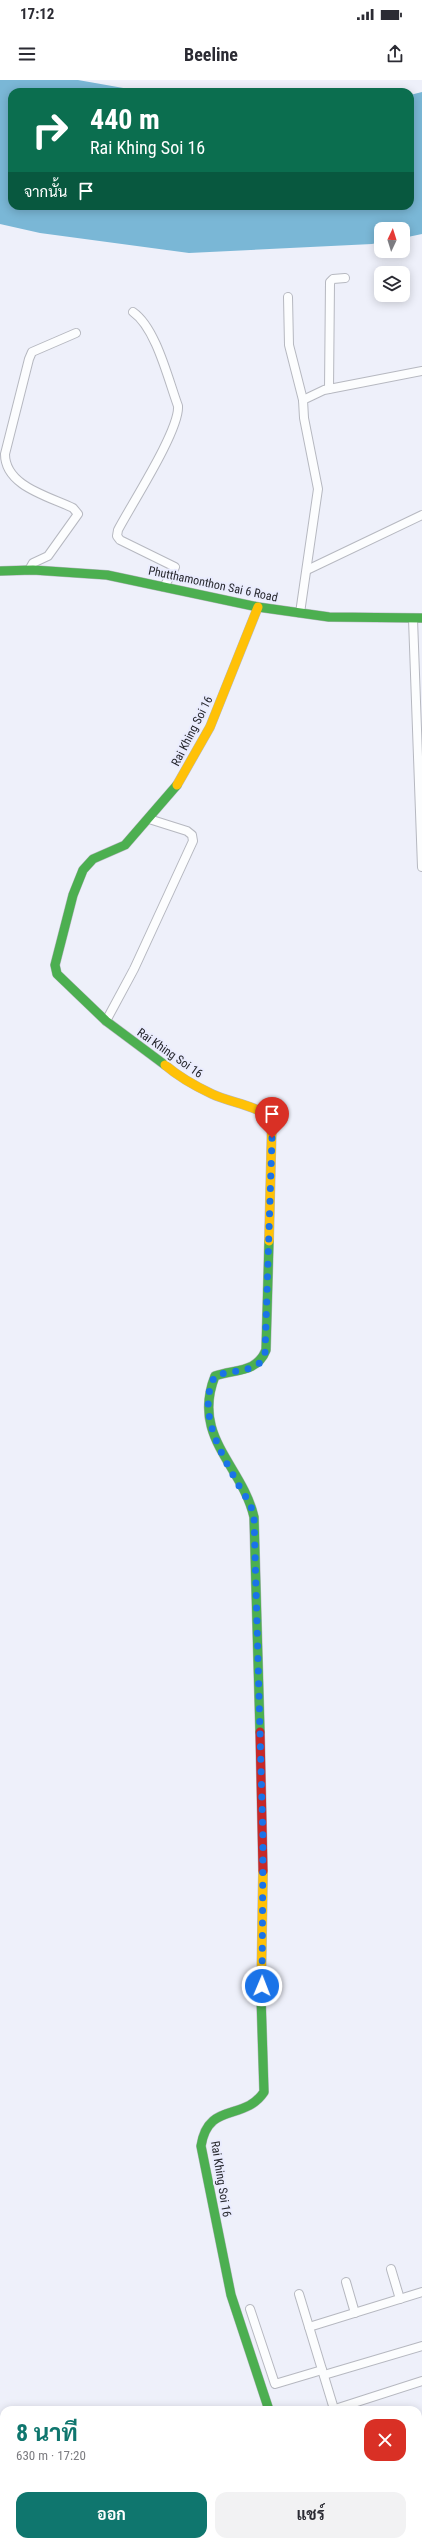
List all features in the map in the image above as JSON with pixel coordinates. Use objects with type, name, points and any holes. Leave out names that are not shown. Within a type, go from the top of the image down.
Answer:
[{"type":"street","points":[[329,389],[330,282],[333,279],[345,278]]},
{"type":"street","points":[[288,297],[289,345],[304,400],[304,418],[318,489],[300,613]]},
{"type":"street","points":[[133,312],[144,321],[150,333],[178,406],[179,413],[162,449],[118,530],[117,536],[120,540],[175,567],[164,587]]},
{"type":"street","points":[[31,570],[33,563],[48,556],[78,514],[73,508],[19,482],[9,473],[5,465],[5,454],[32,352],[76,333]]},
{"type":"street","points":[[304,400],[329,389],[422,372]]},
{"type":"street","points":[[307,570],[422,515]]},
{"type":"street","name":"Phutthamonthon Sai 6 Road","points":[[0,571],[58,571],[107,575],[258,607],[300,613],[361,618],[418,618]]},
{"type":"street","name":"Rai Khing Soi 16","points":[[258,607],[210,727],[179,783],[125,845],[118,850],[94,858],[81,872],[55,965],[57,974],[106,1021],[194,1086],[261,1110],[272,1118],[266,1350],[263,1360],[255,1367],[224,1372],[215,1376],[209,1402],[210,1422],[215,1436],[225,1459],[251,1506],[254,1517],[263,1839],[261,2015],[264,2092],[257,2102],[215,2118],[204,2129],[201,2146],[231,2295],[268,2406]]},
{"type":"street","points":[[418,618],[422,867]]},
{"type":"street","points":[[106,1021],[134,969],[193,841],[192,835],[187,831],[149,819]]},
{"type":"street","points":[[391,2269],[400,2299]]},
{"type":"street","points":[[346,2282],[355,2313]]},
{"type":"street","points":[[309,2327],[422,2292]]},
{"type":"street","points":[[299,2294],[332,2406]]},
{"type":"street","points":[[250,2309],[275,2384],[323,2373],[422,2346]]},
{"type":"street","points":[[345,2406],[422,2381]]},
{"type":"water","points":[[0,80],[78,80],[123,88],[8,88],[8,210],[414,210],[414,94],[422,92],[422,234],[410,237],[410,222],[374,222],[374,244],[372,244],[189,253],[40,233],[0,224]]},
{"type":"traffic: fast","points":[[0,571],[33,570],[107,575],[258,607],[329,617],[422,618]]},
{"type":"traffic: fast","points":[[165,1065],[106,1021],[57,974],[55,965],[73,895],[83,870],[93,859],[125,845],[177,785]]},
{"type":"traffic: fast","points":[[260,1732],[254,1517],[248,1499],[221,1450],[214,1434],[209,1416],[209,1397],[215,1376],[245,1369],[257,1363],[266,1350],[269,1241]]},
{"type":"traffic: fast","points":[[261,1997],[264,2092],[256,2101],[247,2107],[228,2113],[211,2123],[205,2132],[201,2146],[231,2295],[268,2406]]},
{"type":"traffic: slow","points":[[177,785],[210,727],[258,607]]},
{"type":"traffic: slow","points":[[165,1065],[206,1091],[258,1110],[272,1118],[269,1241]]},
{"type":"traffic: slow","points":[[261,1997],[263,1871]]},
{"type":"traffic: jam","points":[[260,1732],[263,1871]]},
{"type":"route","points":[[262,1986],[263,1839],[254,1513],[225,1459],[215,1436],[210,1422],[209,1402],[212,1381],[215,1376],[224,1372],[255,1367],[263,1360],[266,1350],[272,1138]]}]
